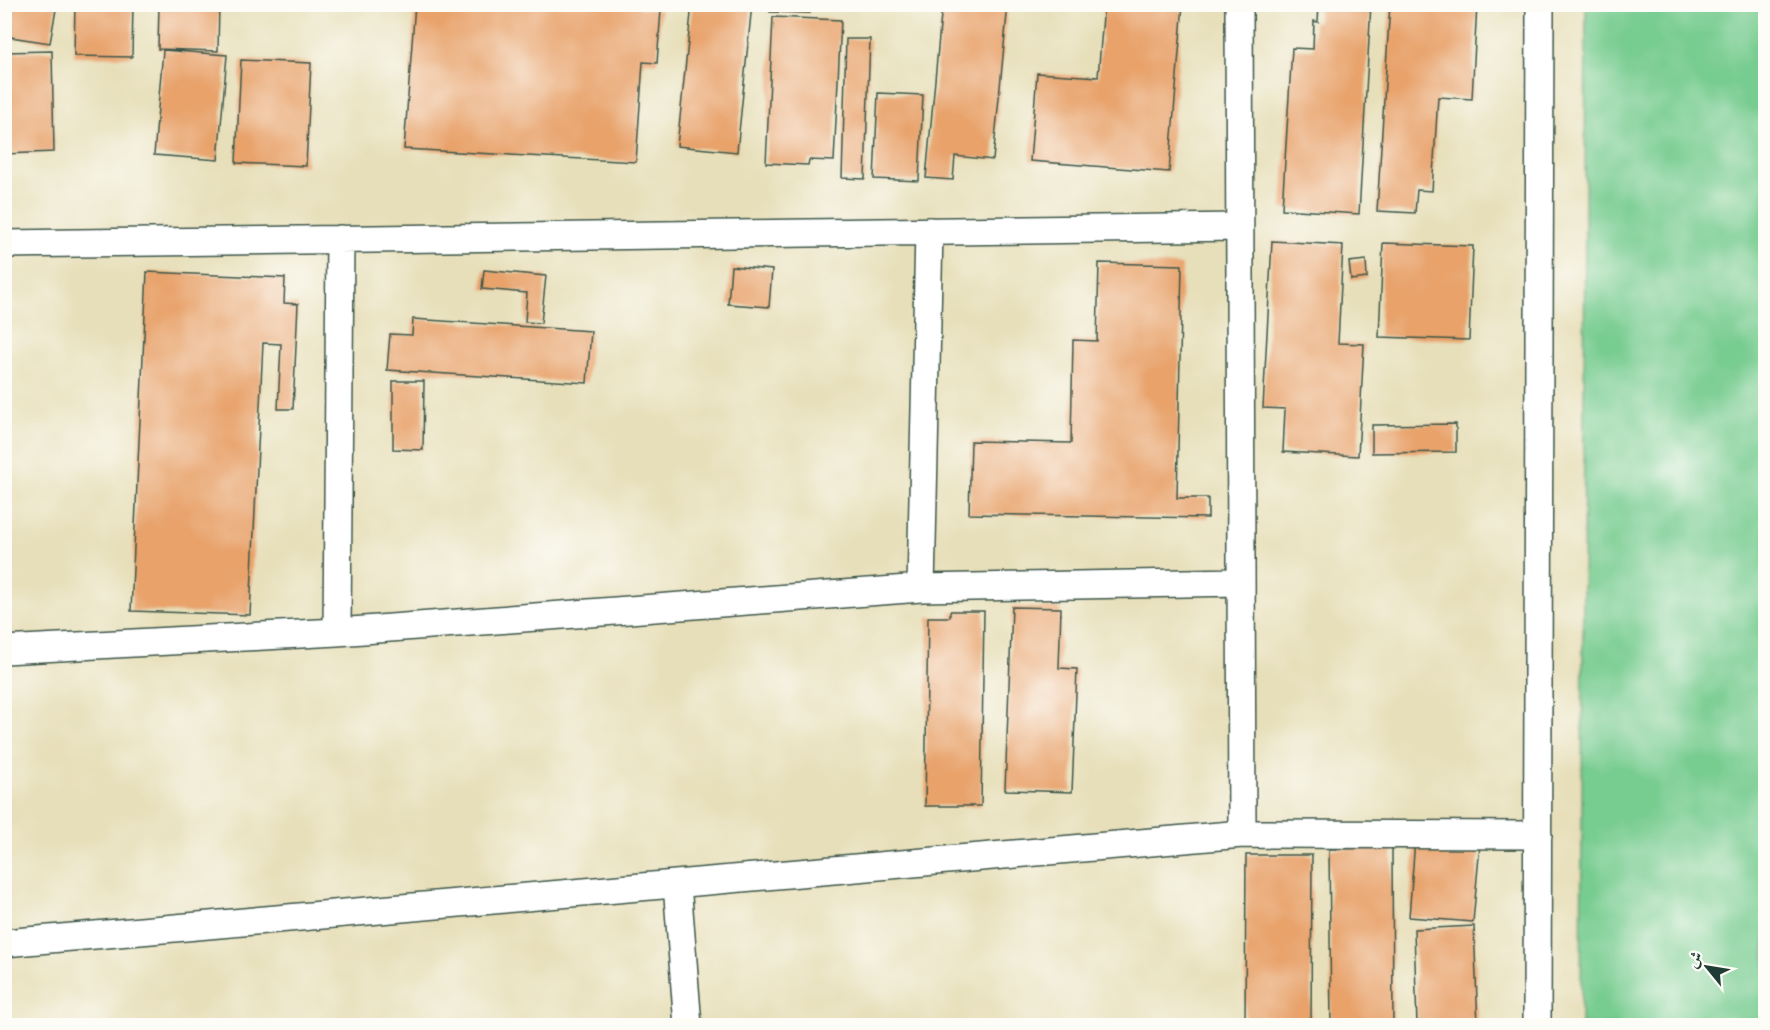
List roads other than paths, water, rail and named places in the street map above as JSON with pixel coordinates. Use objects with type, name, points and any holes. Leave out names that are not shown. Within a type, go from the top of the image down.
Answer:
[{"type":"street","points":[[1239,4],[1242,834]]},
{"type":"street","points":[[1537,1026],[1540,4]]},
{"type":"street","points":[[4,244],[1239,227]]},
{"type":"street","points":[[921,588],[929,231]]},
{"type":"street","points":[[336,632],[338,239]]},
{"type":"street","points":[[4,650],[336,632],[921,588],[1240,582]]},
{"type":"street","points":[[4,943],[1242,834],[1538,835]]},
{"type":"street","points":[[674,884],[681,1026]]},
{"type":"street","points":[[674,884],[688,1026]]}]
